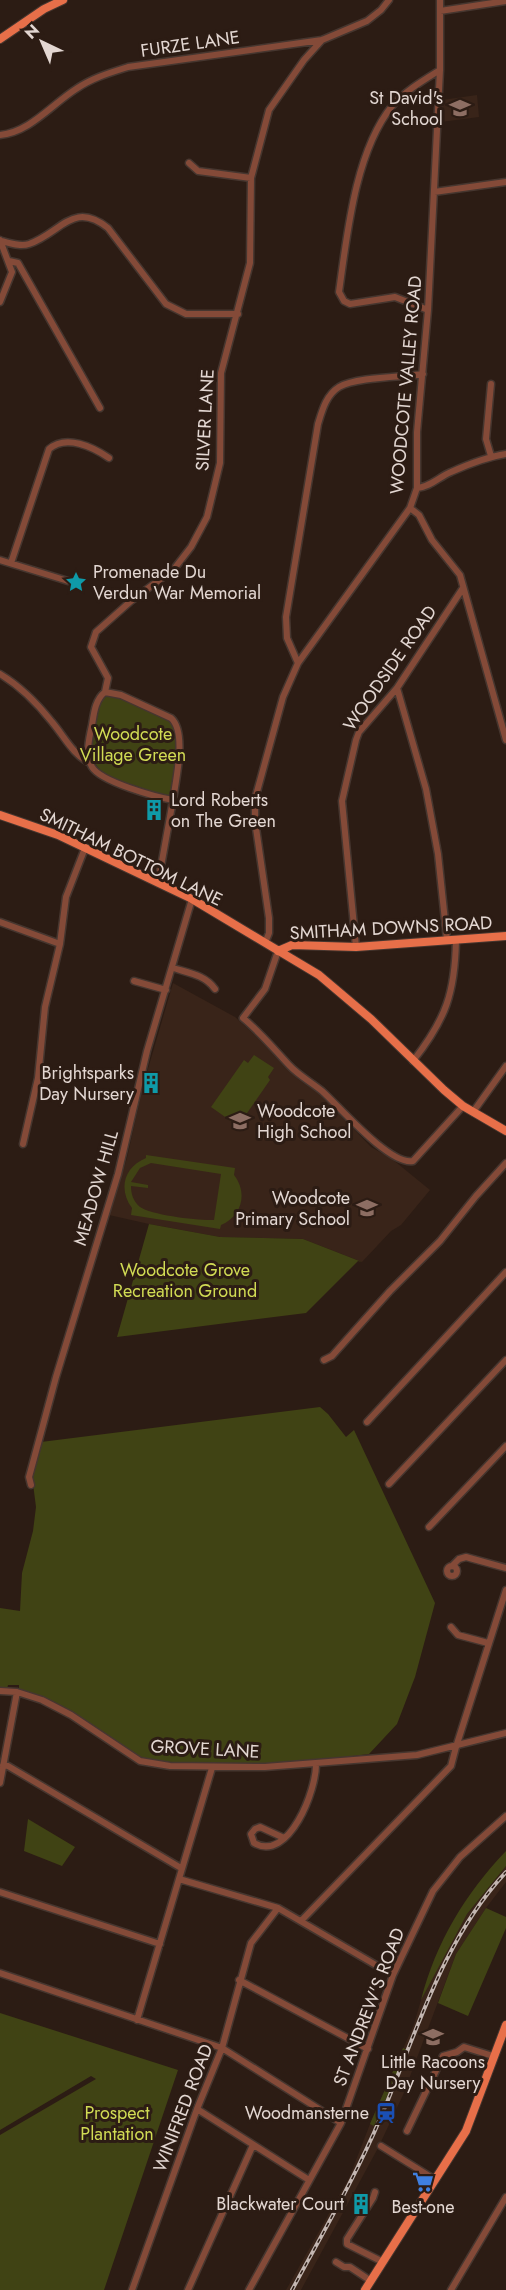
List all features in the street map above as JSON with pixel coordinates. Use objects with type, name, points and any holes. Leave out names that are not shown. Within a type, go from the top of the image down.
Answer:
[{"type":"main road","points":[[0,39],[44,9],[63,0]]},
{"type":"main road","name":"SMITHAM BOTTOM LANE","points":[[0,815],[58,835],[192,899],[319,975],[345,995],[463,1106],[506,1131]]},
{"type":"main road","name":"SMITHAM DOWNS ROAD","points":[[278,951],[292,945],[356,947],[506,936]]},
{"type":"main road","points":[[365,2290],[466,2131],[505,2029]]},
{"type":"street","name":"FURZE LANE","points":[[0,135],[20,130],[78,87],[113,72],[159,62],[322,40],[367,21],[389,0]]},
{"type":"street","name":"WOODCOTE VALLEY ROAD","points":[[265,943],[269,933],[269,918],[255,820],[255,799],[283,697],[298,663],[410,508],[417,488],[417,432],[428,310],[440,70],[440,0]]},
{"type":"street","points":[[440,10],[506,1]]},
{"type":"street","name":"SILVER LANE","points":[[105,692],[108,678],[91,647],[96,632],[131,601],[174,569],[207,517],[220,463],[221,373],[250,263],[251,178],[269,110],[304,60],[322,40]]},
{"type":"street","points":[[428,310],[395,297],[350,304],[344,301],[339,292],[356,190],[372,142],[392,106],[410,90],[440,70]]},
{"type":"street","points":[[189,163],[198,171],[251,178]]},
{"type":"street","points":[[434,192],[506,182]]},
{"type":"street","points":[[1,240],[17,245],[29,244],[75,217],[89,216],[108,228],[166,304],[186,314],[238,314]]},
{"type":"street","points":[[0,302],[12,272],[1,240]]},
{"type":"street","points":[[9,261],[18,263],[100,408]]},
{"type":"street","points":[[298,663],[287,638],[286,617],[323,404],[338,388],[349,384],[423,374]]},
{"type":"street","points":[[491,384],[486,439],[491,456]]},
{"type":"street","points":[[10,563],[49,449],[56,444],[66,442],[94,448],[109,458]]},
{"type":"street","points":[[417,488],[424,487],[449,472],[491,456],[506,454]]},
{"type":"street","points":[[410,508],[419,515],[432,540],[460,575],[506,740]]},
{"type":"street","points":[[0,560],[68,581]]},
{"type":"street","name":"WOODSIDE ROAD","points":[[356,947],[342,801],[359,732],[397,687],[463,588]]},
{"type":"street","points":[[0,674],[38,706],[74,750],[90,763],[96,772],[109,780],[173,800]]},
{"type":"street","points":[[397,687],[430,810],[451,940],[453,984],[440,1024],[413,1061]]},
{"type":"street","points":[[90,763],[89,743],[92,725],[97,702],[105,692],[112,692],[138,703],[177,723],[179,739],[173,800],[158,883]]},
{"type":"street","points":[[23,1144],[38,1078],[45,1007],[60,944],[66,897],[85,848]]},
{"type":"street","name":"MEADOW HILL","points":[[31,1485],[29,1477],[56,1377],[118,1174],[147,1051],[192,899]]},
{"type":"street","points":[[0,924],[60,944]]},
{"type":"street","points":[[278,951],[265,989],[244,1016],[289,1065],[322,1091],[367,1136],[408,1162],[412,1161],[463,1106]]},
{"type":"street","points":[[173,968],[202,977],[215,989]]},
{"type":"street","points":[[134,981],[166,990]]},
{"type":"street","points":[[473,1112],[506,1066]]},
{"type":"street","points":[[324,1360],[332,1356],[384,1296],[440,1242],[476,1196],[506,1163]]},
{"type":"street","points":[[367,1422],[506,1272]]},
{"type":"street","points":[[389,1484],[506,1360]]},
{"type":"street","points":[[429,1527],[506,1446]]},
{"type":"street","points":[[452,1566],[459,1559],[466,1557],[506,1568]]},
{"type":"street","points":[[301,1922],[449,1770],[506,1590]]},
{"type":"street","points":[[498,1614],[506,1617]]},
{"type":"street","points":[[451,1627],[458,1635],[488,1643]]},
{"type":"street","name":"GROVE LANE","points":[[0,1691],[32,1695],[71,1715],[140,1761],[170,1766],[265,1767],[417,1755],[456,1747],[506,1732]]},
{"type":"street","points":[[0,1782],[17,1692]]},
{"type":"street","points":[[0,1741],[8,1743]]},
{"type":"street","points":[[284,1838],[260,1827],[251,1834],[254,1843],[267,1847],[274,1846],[284,1838],[303,1814],[316,1777],[316,1763]]},
{"type":"street","points":[[3,1765],[9,1766],[180,1868]]},
{"type":"street","points":[[137,2020],[179,1879],[180,1868],[212,1768]]},
{"type":"street","name":"ST ANDREW'S ROAD","points":[[249,2290],[341,2122],[393,1975],[434,1891],[467,1849],[506,1816]]},
{"type":"street","points":[[179,1879],[278,1908],[393,1975]]},
{"type":"street","points":[[0,1892],[160,1944]]},
{"type":"street","name":"WINIFRED ROAD","points":[[132,2290],[196,2109],[222,2048],[251,1943],[278,1908]]},
{"type":"street","points":[[0,1973],[222,2048],[341,2122]]},
{"type":"street","points":[[239,1980],[368,2049]]},
{"type":"street","points":[[407,2131],[443,2056],[457,2052],[464,2047],[493,2056]]},
{"type":"street","points":[[196,2109],[309,2180]]},
{"type":"street","points":[[188,2290],[253,2145]]},
{"type":"street","points":[[381,2146],[434,2179]]},
{"type":"street","points":[[375,2192],[347,2239],[347,2244],[383,2262]]},
{"type":"street","points":[[451,2290],[506,2197]]},
{"type":"street","points":[[336,2262],[344,2267],[350,2267],[371,2281]]},
{"type":"shaded area","name":"St David's School","points":[[477,95],[479,117],[441,122],[442,100]]},
{"type":"shaded area","name":"Woodcote High School","points":[[173,983],[235,1017],[276,1054],[298,1079],[320,1094],[371,1147],[392,1159],[430,1190],[401,1225],[391,1231],[362,1262],[303,1239],[220,1237],[109,1215],[127,1158],[143,1086]]},
{"type":"shaded area","points":[[506,1866],[506,1882],[456,1954],[403,2095],[378,2148],[301,2290],[286,2290],[349,2178],[414,2024],[421,2000],[448,1947],[467,1914]]},
{"type":"green space","name":"Woodcote Village Green","points":[[110,695],[120,697],[173,723],[176,736],[173,788],[169,795],[155,793],[111,777],[103,772],[94,761],[92,742],[95,720],[103,697]]},
{"type":"green space","points":[[254,1055],[274,1068],[268,1077],[270,1080],[238,1126],[211,1107],[244,1060],[248,1063]]},
{"type":"green space","points":[[146,1155],[235,1168],[234,1175],[242,1196],[238,1210],[234,1216],[221,1225],[220,1229],[131,1215],[132,1208],[124,1186],[128,1173],[146,1158]],"holes":[[[151,1163],[221,1174],[214,1220],[154,1213],[140,1207],[132,1195],[131,1186],[148,1188],[148,1185],[131,1182],[140,1168]]]},
{"type":"green space","name":"Woodcote Grove Recreation Ground","points":[[149,1224],[220,1237],[303,1239],[362,1262],[358,1261],[306,1313],[117,1337]]},
{"type":"green space","points":[[320,1407],[346,1437],[354,1430],[435,1603],[415,1677],[397,1724],[369,1754],[282,1765],[211,1765],[145,1760],[56,1703],[19,1690],[19,1685],[8,1685],[7,1689],[0,1688],[0,1608],[20,1611],[22,1573],[33,1531],[36,1507],[32,1476],[41,1442]]},
{"type":"green space","points":[[28,1819],[75,1847],[62,1866],[24,1851]]},
{"type":"green space","points":[[506,1851],[506,1866],[467,1914],[421,2000],[435,1958],[454,1920],[478,1884]]},
{"type":"green space","points":[[486,1908],[506,1917],[506,1928],[468,2016],[438,2003],[456,1954]]},
{"type":"green space","name":"Prospect Plantation","points":[[0,2013],[178,2070],[104,2290],[0,2290],[0,2135],[96,2079],[91,2076],[0,2130]]},
{"type":"green space","points":[[403,2048],[407,2050],[374,2126],[370,2124]]},
{"type":"railway","points":[[292,2290],[360,2163],[432,1990],[448,1958],[464,1927],[506,1872]]},
{"type":"place","name":"St David's School","points":[[460,108]]},
{"type":"place","name":"Promenade Du Verdun War Memorial","points":[[76,582]]},
{"type":"place","name":"Lord Roberts on The Green","points":[[154,810]]},
{"type":"place","name":"Brightsparks Day Nursery","points":[[151,1083]]},
{"type":"place","name":"Woodcote High School","points":[[240,1121]]},
{"type":"place","name":"Woodcote Primary School","points":[[367,1208]]},
{"type":"place","name":"Little Racoons Day Nursery","points":[[433,2037]]},
{"type":"place","name":"Woodmansterne","points":[[386,2113]]},
{"type":"place","name":"Best-one","points":[[423,2182]]},
{"type":"place","name":"Blackwater Court","points":[[361,2204]]}]
